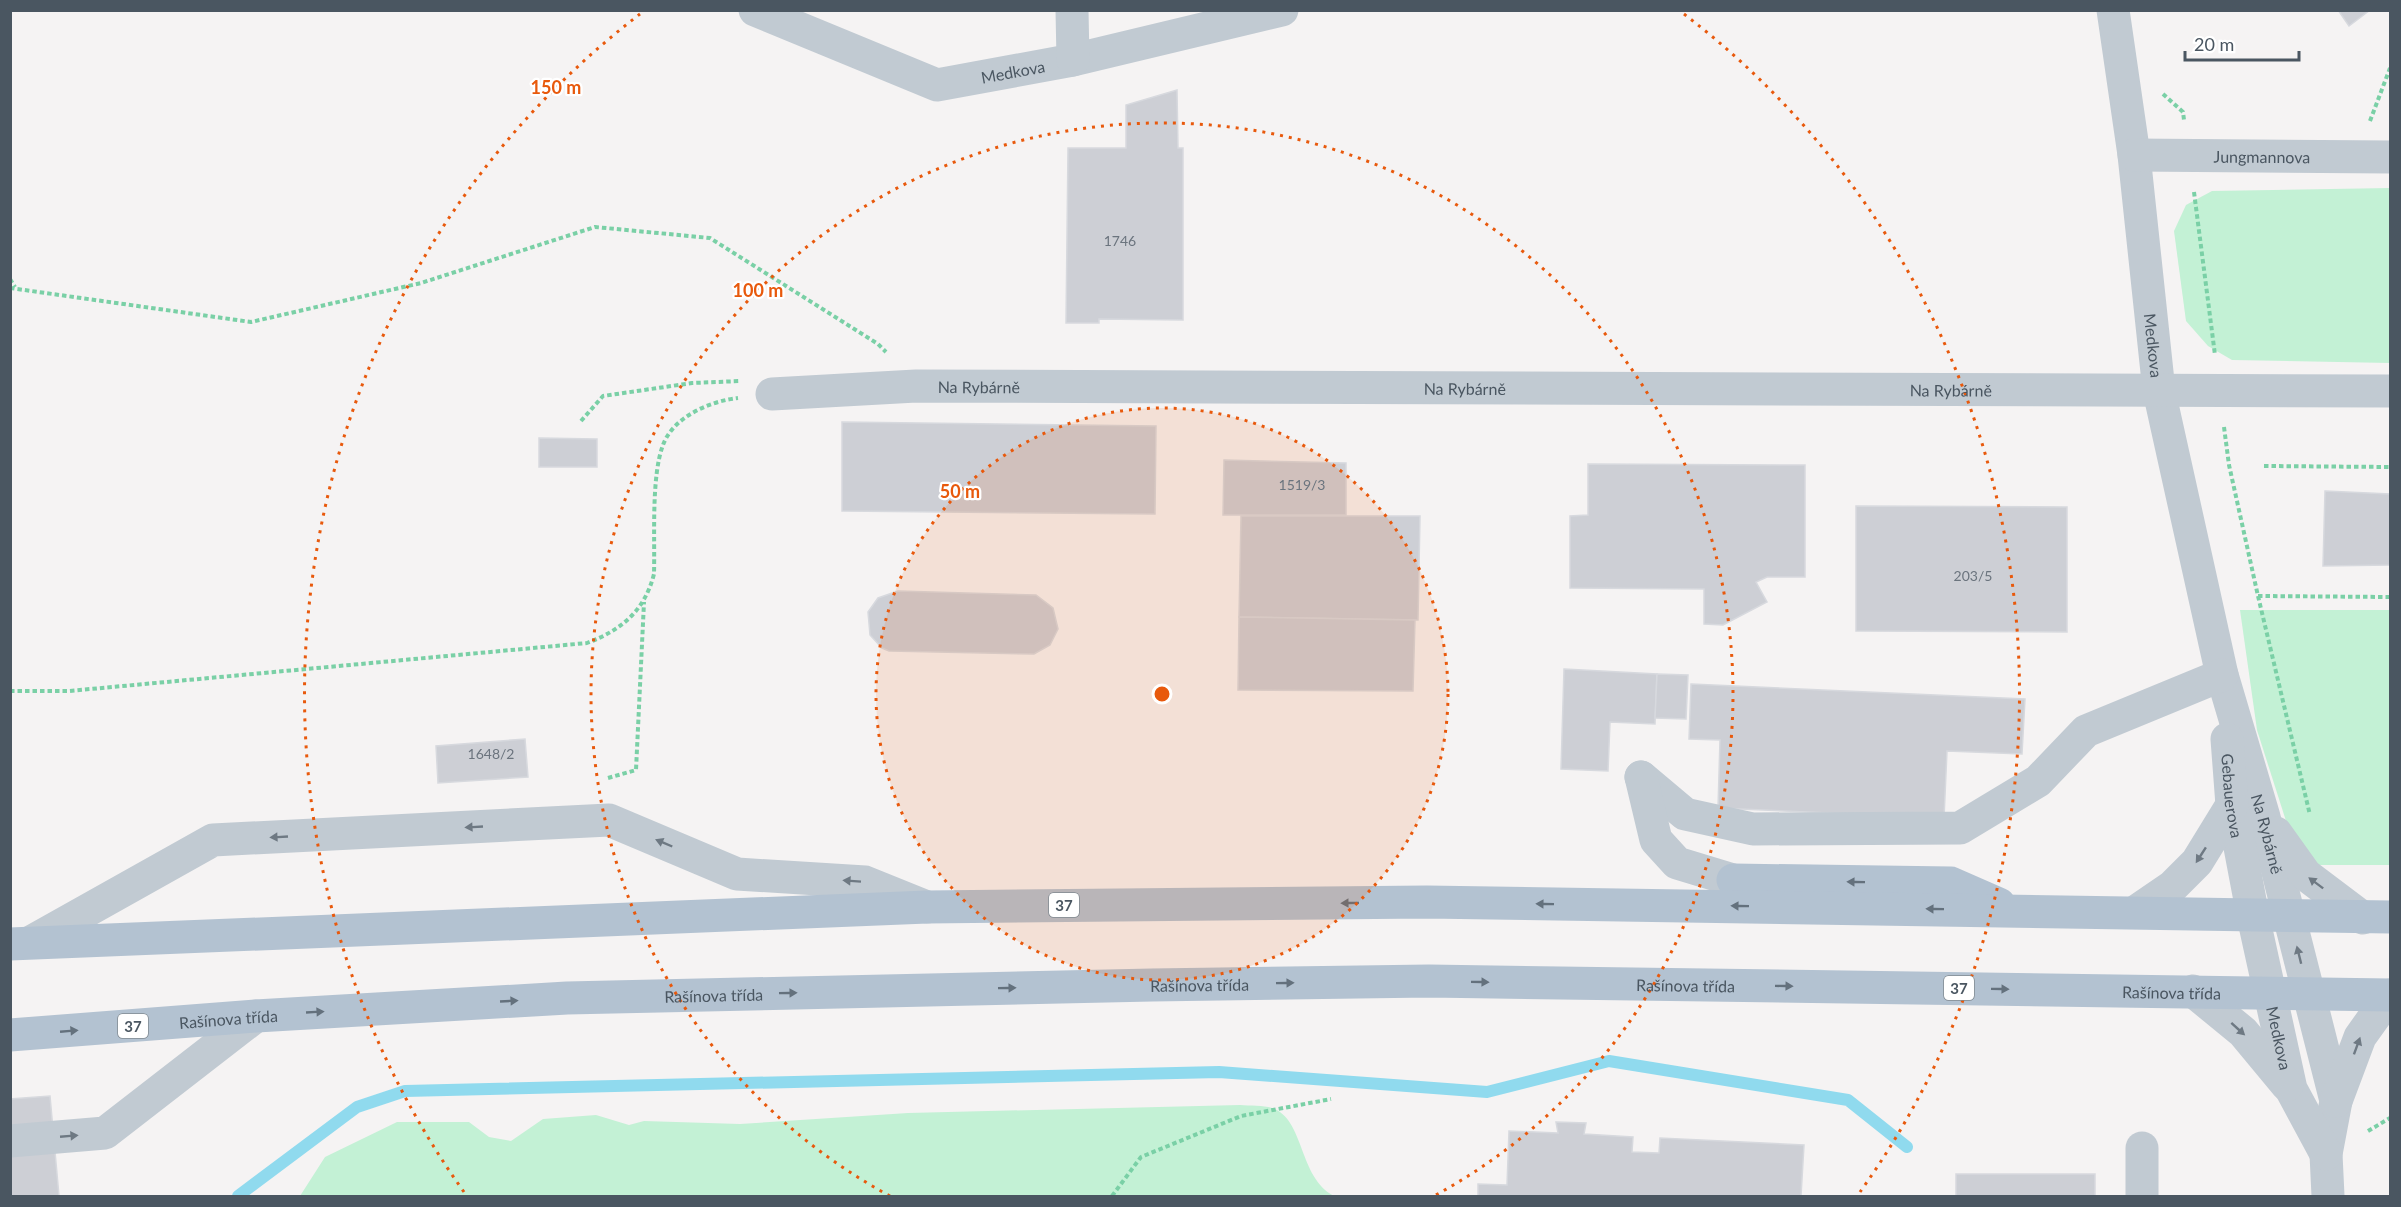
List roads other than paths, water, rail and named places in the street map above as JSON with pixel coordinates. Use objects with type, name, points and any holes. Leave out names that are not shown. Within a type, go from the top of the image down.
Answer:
[{"type":"main road","points":[[1733,880],[1951,884],[2014,910]]},
{"type":"main road","name":"37","points":[[21,943],[927,907],[1427,902],[2377,917]]},
{"type":"main road","name":"Rašínova třída","points":[[10,1035],[256,1016],[567,998],[1429,981],[2390,994]]},
{"type":"street","name":"Medkova","points":[[755,10],[937,85],[1073,60],[1282,10]]},
{"type":"street","points":[[1072,10],[1073,60]]},
{"type":"street","name":"Medkova","points":[[2113,10],[2134,155],[2159,391],[2222,675]]},
{"type":"street","name":"Jungmannova","points":[[2134,155],[2391,157]]},
{"type":"street","name":"Na Rybárně","points":[[780,394],[916,387],[2159,391]]},
{"type":"street","points":[[2159,391],[2391,391]]},
{"type":"street","points":[[1733,880],[1677,863],[1656,840],[1641,777],[1685,814],[1753,829],[1960,828],[2038,781],[2086,731],[2222,675]]},
{"type":"street","name":"Na Rybárně","points":[[2222,675],[2264,817],[2309,993]]},
{"type":"street","name":"Gebauerova","points":[[2222,675],[2232,805],[2253,916]]},
{"type":"street","points":[[2135,912],[2173,886],[2197,862],[2232,805]]},
{"type":"street","points":[[2264,817],[2306,875],[2377,917]]},
{"type":"street","points":[[21,943],[213,840],[609,820],[736,874],[865,882],[927,907]]},
{"type":"street","name":"Medkova","points":[[2253,916],[2291,1089],[2326,1154]]},
{"type":"street","points":[[2193,991],[2243,1032],[2291,1089]]},
{"type":"street","name":"Medkova","points":[[2309,993],[2336,1101],[2326,1154],[2328,1197]]},
{"type":"street","points":[[2336,1101],[2360,1037],[2390,994]]},
{"type":"street","points":[[10,1141],[105,1133],[256,1016]]},
{"type":"street","points":[[2142,1148],[2142,1197]]},
{"type":"waterway","points":[[238,1196],[357,1107],[405,1091],[1219,1072],[1487,1092],[1609,1061],[1848,1100],[1907,1147]]}]
